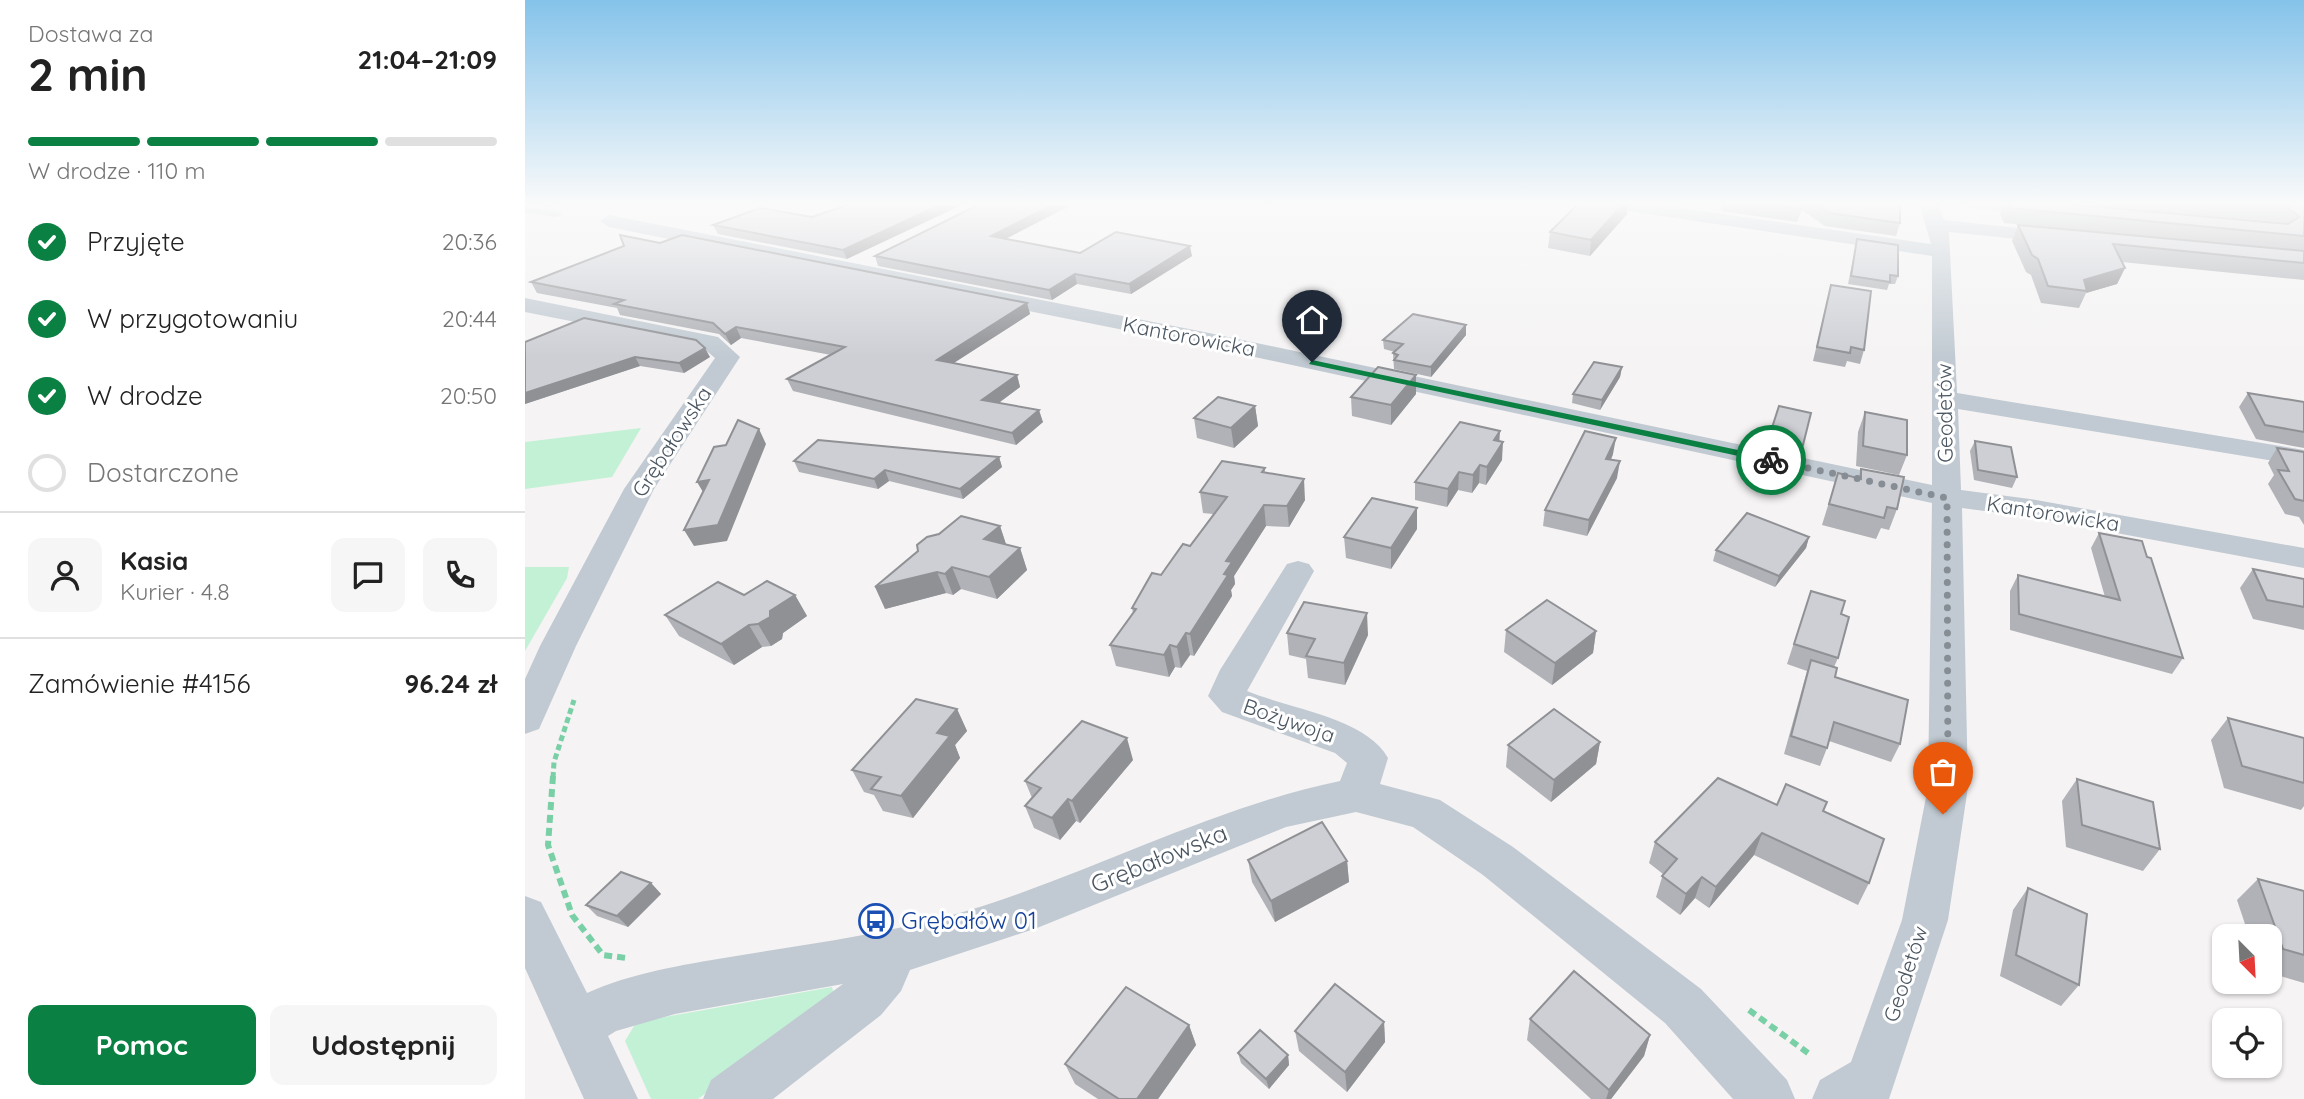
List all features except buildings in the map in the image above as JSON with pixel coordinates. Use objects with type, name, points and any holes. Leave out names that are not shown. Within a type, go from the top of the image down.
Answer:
[{"type":"street","name":"Kantorowicka","points":[[780,254],[1947,498],[2030,508],[2304,558]]},
{"type":"street","name":"Geodetów","points":[[1839,1099],[1871,1080],[1925,919],[1948,788],[1947,498],[1941,254]]},
{"type":"street","points":[[851,268],[876,256]]},
{"type":"street","name":"Grębałowska","points":[[525,304],[710,342],[728,357],[639,489],[525,719]]},
{"type":"street","points":[[1944,399],[2304,457]]},
{"type":"street","name":"Bożywoja","points":[[1298,571],[1233,679],[1227,696],[1234,702],[1349,742],[1369,758],[1356,795]]},
{"type":"street","name":"Grębałowska","points":[[576,1025],[608,1009],[675,990],[894,952],[1021,913],[1281,811],[1356,795],[1425,811],[1498,860],[1683,1006],[1768,1099]]},
{"type":"street","points":[[525,917],[611,1099]]},
{"type":"street","points":[[730,1099],[864,998],[884,975],[894,952]]},
{"type":"path","points":[[578,688],[554,762],[548,845],[572,915],[603,955],[638,960]]},
{"type":"path","points":[[1740,1004],[1808,1053]]},
{"type":"green space","points":[[641,428],[612,477],[525,489],[525,442]]},
{"type":"green space","points":[[525,567],[569,567],[567,578],[525,651]]},
{"type":"green space","points":[[832,987],[834,995],[823,1005],[698,1099],[651,1099],[625,1041],[634,1026],[648,1020]]},
{"type":"way so far","points":[[1771,460],[1947,498],[1948,788],[1943,814]]},
{"type":"place","name":"Grębałów 01","points":[[876,921]]},
{"type":"route","points":[[1312,362],[1771,460]]}]
